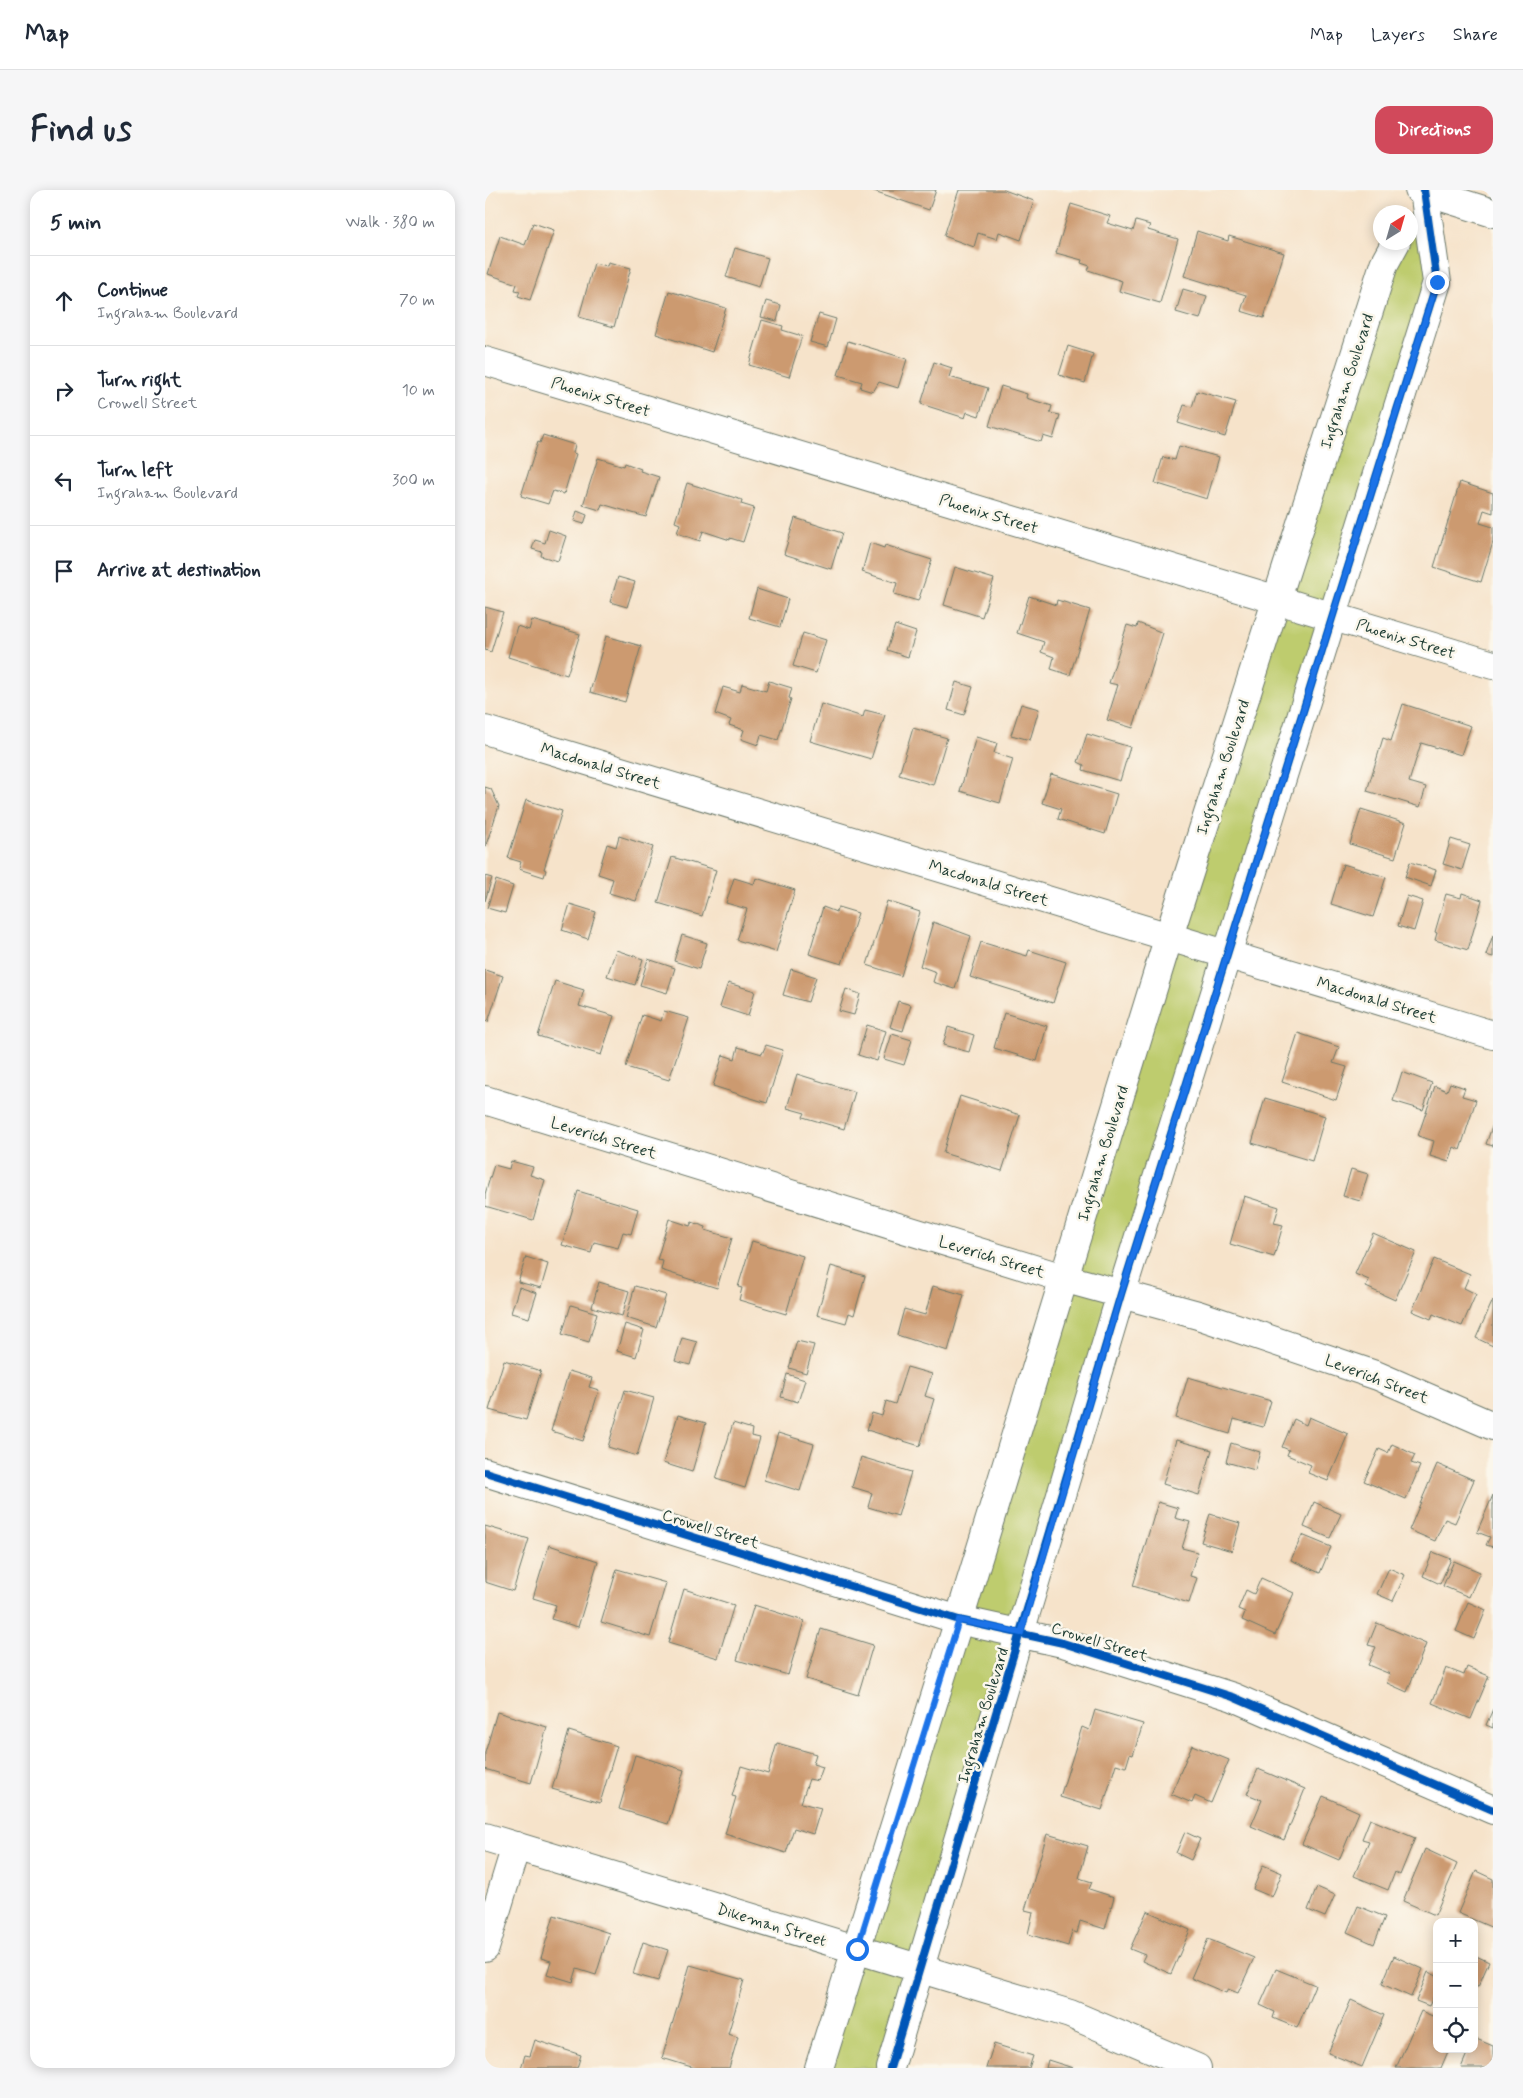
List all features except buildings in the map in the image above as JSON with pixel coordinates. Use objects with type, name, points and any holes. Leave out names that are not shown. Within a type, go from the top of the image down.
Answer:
[{"type":"street","points":[[1415,205],[1422,190],[1493,213]]},
{"type":"street","name":"Ingraham Boulevard","points":[[889,2068],[921,1969],[1121,1294],[1437,282],[1422,190]]},
{"type":"street","name":"Ingraham Boulevard","points":[[819,2068],[1169,936],[1275,600],[1384,264],[1391,250]]},
{"type":"street","name":"Phoenix Street","points":[[485,361],[1493,665]]},
{"type":"street","name":"Macdonald Street","points":[[485,730],[1493,1035]]},
{"type":"street","name":"Leverich Street","points":[[485,1100],[1063,1278],[1198,1315],[1378,1376],[1493,1426]]},
{"type":"street","name":"Crowell Street","points":[[485,1472],[959,1620],[1063,1643],[1233,1697],[1493,1810]]},
{"type":"street","name":"Dikeman Street","points":[[485,1837],[1070,2014],[1197,2068]]},
{"type":"street","points":[[485,1948],[516,1846]]},
{"type":"green space","points":[[1424,191],[1437,282],[890,2068],[819,2068],[1394,250],[1418,250],[1418,205],[1416,205]]},
{"type":"cycle path","points":[[890,2068],[1121,1294],[1437,282],[1424,190]]},
{"type":"cycle path","points":[[485,1472],[959,1620],[1063,1643],[1233,1697],[1493,1810]]},
{"type":"route","points":[[857,1949],[959,1620],[1021,1633],[1121,1294],[1437,282]]}]
